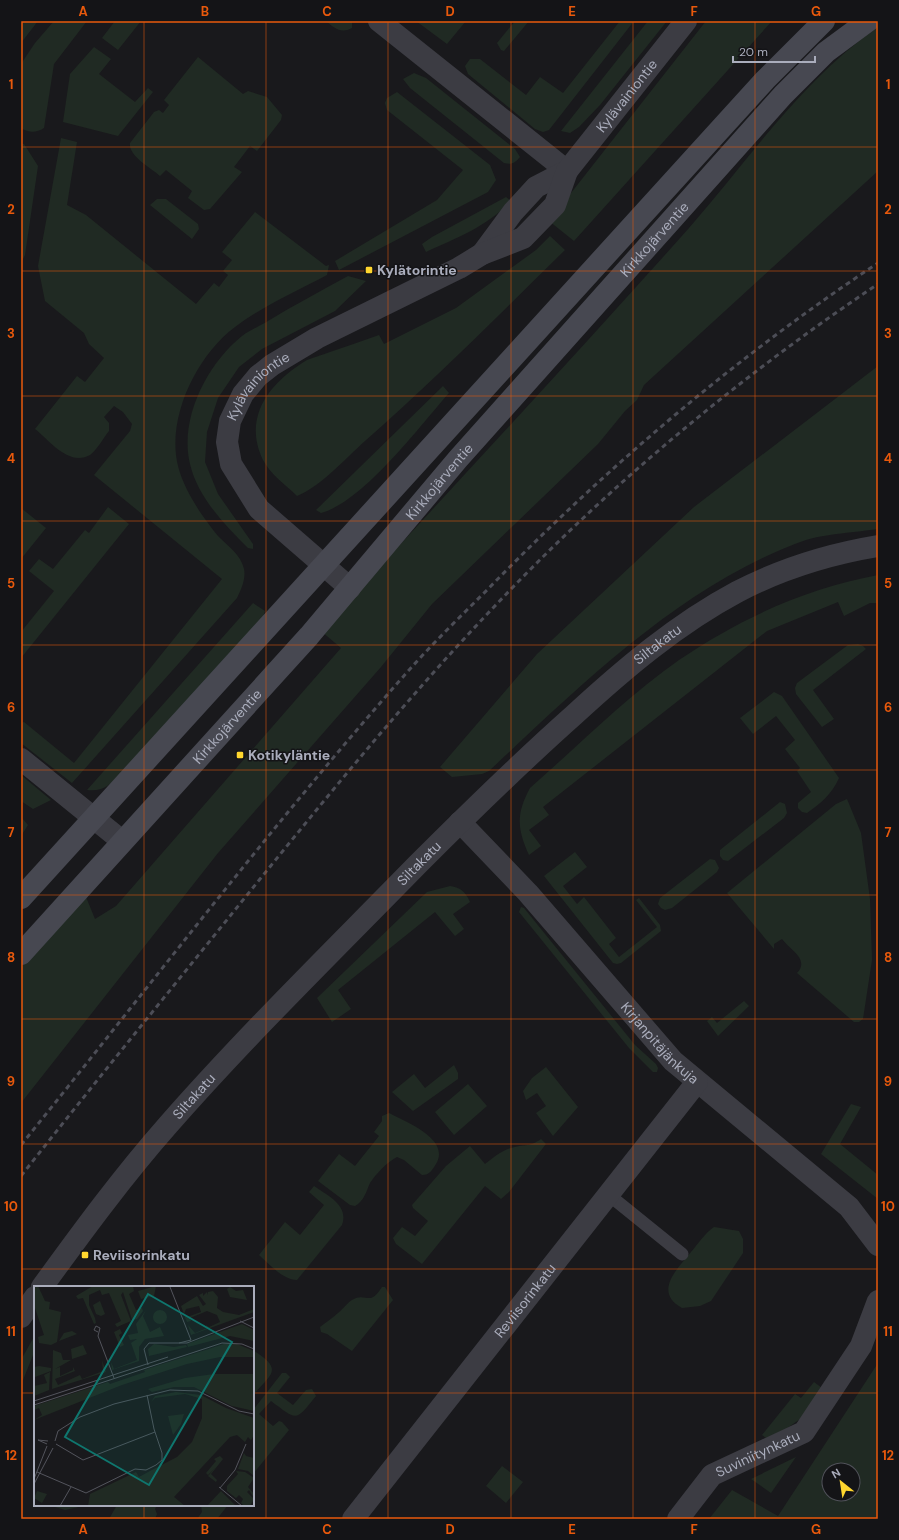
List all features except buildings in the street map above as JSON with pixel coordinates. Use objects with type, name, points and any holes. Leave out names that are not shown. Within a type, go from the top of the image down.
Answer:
[{"type":"main road","name":"Kirkkojärventie","points":[[21,898],[765,80],[824,21]]},
{"type":"main road","name":"Kirkkojärventie","points":[[21,954],[309,636],[469,447],[783,95],[826,52],[868,21]]},
{"type":"street","points":[[379,21],[567,171]]},
{"type":"street","name":"Kylävainiontie","points":[[350,588],[259,509],[231,464],[227,442],[230,421],[243,394],[258,376],[272,364],[317,338],[459,268],[482,254],[513,212],[536,187],[567,171],[686,21]]},
{"type":"street","name":"Siltakatu","points":[[43,1286],[82,1231],[166,1127],[238,1048],[460,822],[537,748],[625,668],[688,622],[738,591],[794,567],[854,550],[878,546]]},
{"type":"street","points":[[21,758],[122,841]]},
{"type":"street","name":"Kirjanpitäjänkuja","points":[[460,822],[528,893],[673,1061],[850,1207],[878,1245]]},
{"type":"street","name":"Reviisorinkatu","points":[[353,1519],[697,1082]]},
{"type":"street","points":[[21,1317],[34,1298]]},
{"type":"street","name":"Suviniitynkatu","points":[[678,1519],[712,1475],[804,1432],[861,1346],[878,1301]]},
{"type":"lane","points":[[609,1195],[682,1254]]},
{"type":"shaded area","points":[[21,21],[38,21],[21,43]]},
{"type":"shaded area","points":[[54,21],[87,21],[54,64],[44,128],[35,132],[30,132],[21,128],[21,64],[35,43]]},
{"type":"shaded area","points":[[115,21],[141,21],[118,50],[102,38]]},
{"type":"shaded area","points":[[326,21],[352,21],[352,28],[348,30],[341,30],[335,28]]},
{"type":"shaded area","points":[[416,21],[466,21],[447,44]]},
{"type":"shaded area","points":[[515,21],[529,21],[504,51],[501,50],[497,43]]},
{"type":"shaded area","points":[[620,21],[634,21],[549,130],[543,132],[535,129],[468,74],[465,66],[470,59],[480,59],[526,95],[540,77],[563,93]]},
{"type":"shaded area","points":[[648,21],[667,21],[600,105],[579,127],[570,133],[561,131]]},
{"type":"shaded area","points":[[706,21],[772,21],[574,241],[549,221]]},
{"type":"shaded area","points":[[878,27],[878,171],[644,385],[637,400],[625,411],[598,444],[432,604],[381,667],[218,853],[21,1103],[21,967],[76,905],[86,897],[95,919],[116,906],[341,648],[321,631],[552,380],[689,228],[755,148],[801,96],[825,71]]},
{"type":"shaded area","points":[[94,47],[111,59],[99,74],[135,102],[148,88],[153,92],[118,136],[63,122],[70,74]]},
{"type":"shaded area","points":[[198,57],[243,94],[248,91],[267,97],[282,115],[281,120],[257,151],[250,146],[234,167],[242,172],[210,209],[204,210],[188,198],[192,191],[166,170],[160,176],[136,157],[130,148],[130,143],[154,112],[159,110],[163,113],[169,105],[164,100]]},
{"type":"shaded area","points":[[414,73],[426,78],[515,149],[520,157],[517,161],[509,164],[504,163],[410,88],[403,79]]},
{"type":"shaded area","points":[[397,92],[490,165],[496,180],[488,192],[339,270],[335,261],[437,200],[463,170],[387,110],[385,103],[387,98]]},
{"type":"shaded area","points":[[61,138],[77,142],[67,205],[86,215],[196,304],[214,283],[219,287],[228,275],[223,271],[232,260],[222,252],[255,212],[326,266],[329,265],[327,275],[257,312],[235,327],[221,339],[208,354],[188,389],[176,428],[175,447],[178,466],[187,490],[200,512],[218,536],[240,559],[244,569],[243,584],[237,598],[72,783],[21,743],[21,723],[24,722],[74,763],[222,579],[94,475],[130,431],[132,424],[123,412],[114,406],[104,417],[109,423],[109,431],[93,453],[82,458],[75,458],[60,451],[35,429],[77,376],[85,382],[104,358],[89,344],[84,333],[45,301],[38,266]]},
{"type":"shaded area","points":[[21,144],[24,144],[38,166],[25,255],[21,263]]},
{"type":"shaded area","points":[[506,197],[511,201],[492,218],[472,231],[426,252],[422,244],[432,237]]},
{"type":"shaded area","points":[[157,199],[166,199],[198,224],[199,229],[192,239],[150,205]]},
{"type":"shaded area","points":[[550,236],[565,250],[441,371],[324,479],[306,492],[297,496],[270,470],[263,460],[257,444],[256,429],[258,415],[263,402],[271,390],[282,379],[307,360],[379,335],[384,344],[456,308],[536,250]]},
{"type":"shaded area","points":[[348,276],[366,281],[335,311],[262,349],[239,367],[218,398],[207,432],[205,462],[218,494],[253,544],[253,549],[248,548],[213,510],[199,488],[194,476],[190,464],[188,447],[192,411],[207,377],[229,348],[242,336]]},
{"type":"shaded area","points":[[878,366],[878,529],[806,540],[761,559],[718,582],[677,609],[598,671],[489,771],[482,774],[452,777],[440,767],[537,654],[694,507]]},
{"type":"shaded area","points":[[443,386],[449,393],[390,462],[354,494],[337,506],[321,513],[316,510]]},
{"type":"shaded area","points":[[108,507],[129,524],[21,658],[21,632],[54,591],[29,571],[39,559],[53,569],[85,530],[89,533]]},
{"type":"shaded area","points":[[21,508],[46,528],[21,559]]},
{"type":"shaded area","points":[[878,575],[878,603],[870,603],[844,616],[838,602],[767,631],[543,807],[549,815],[529,830],[541,846],[529,855],[520,829],[520,814],[525,797],[530,788],[659,674],[726,631],[774,607],[825,588]]},
{"type":"shaded area","points":[[253,603],[265,611],[263,617],[122,774],[110,784],[98,790],[87,790]]},
{"type":"shaded area","points":[[858,644],[866,649],[813,690],[834,719],[822,727],[796,694],[795,688],[797,683],[848,645]]},
{"type":"shaded area","points":[[774,692],[782,696],[839,778],[833,789],[825,798],[807,813],[802,812],[798,808],[798,803],[811,792],[797,771],[800,768],[785,749],[795,740],[776,716],[753,734],[740,718]]},
{"type":"shaded area","points":[[21,775],[51,800],[33,809],[21,801]]},
{"type":"shaded area","points":[[847,799],[861,833],[870,899],[872,960],[863,1019],[859,1022],[854,1022],[797,973],[801,963],[797,955],[782,939],[774,944],[774,949],[727,893],[836,804]]},
{"type":"shaded area","points":[[780,802],[785,804],[787,813],[784,818],[728,861],[723,860],[720,856],[720,850]]},
{"type":"shaded area","points":[[21,817],[28,825],[21,836]]},
{"type":"shaded area","points":[[575,852],[587,867],[563,886],[577,904],[584,897],[616,938],[609,944],[619,957],[657,927],[636,900],[639,898],[660,925],[661,931],[621,963],[613,963],[544,876]]},
{"type":"shaded area","points":[[710,859],[715,860],[719,868],[717,872],[672,908],[665,910],[661,908],[658,904],[660,898]]},
{"type":"shaded area","points":[[450,886],[462,891],[470,902],[453,914],[464,929],[455,936],[435,912],[338,990],[351,1009],[332,1022],[317,998],[427,892]]},
{"type":"shaded area","points":[[521,907],[524,908],[635,1045],[656,1064],[658,1068],[657,1072],[653,1072],[629,1048],[519,912]]},
{"type":"shaded area","points":[[744,1001],[749,1006],[718,1036],[707,1021],[712,1017],[717,1023]]},
{"type":"shaded area","points":[[454,1065],[458,1073],[458,1079],[413,1111],[392,1092],[414,1074],[425,1088]]},
{"type":"shaded area","points":[[546,1067],[578,1107],[553,1136],[536,1113],[546,1106],[537,1093],[526,1100],[523,1091],[532,1078]]},
{"type":"shaded area","points":[[468,1084],[487,1106],[454,1135],[435,1112]]},
{"type":"shaded area","points":[[851,1104],[861,1107],[840,1144],[878,1175],[878,1199],[821,1154]]},
{"type":"shaded area","points":[[389,1113],[415,1126],[432,1139],[437,1147],[439,1155],[436,1164],[429,1173],[422,1175],[404,1160],[397,1157],[375,1176],[361,1202],[355,1206],[350,1205],[318,1181],[339,1154],[355,1166],[379,1136],[374,1132],[382,1121],[382,1116]]},
{"type":"shaded area","points":[[541,1139],[546,1144],[509,1192],[501,1199],[485,1186],[422,1264],[396,1244],[393,1238],[402,1227],[415,1236],[428,1221],[413,1208],[412,1205],[446,1166],[470,1146],[485,1164],[507,1150],[531,1144]]},
{"type":"shaded area","points":[[314,1186],[331,1197],[340,1207],[343,1212],[342,1225],[297,1280],[292,1279],[276,1271],[259,1255],[285,1222],[300,1235],[324,1205],[309,1192]]},
{"type":"shaded area","points":[[714,1227],[739,1231],[743,1239],[743,1253],[711,1301],[700,1306],[682,1308],[673,1302],[669,1295],[668,1288],[670,1280],[705,1235]]},
{"type":"shaded area","points":[[382,1287],[385,1287],[393,1300],[352,1351],[327,1334],[321,1332],[320,1327],[336,1315],[350,1301],[361,1297],[374,1297]]},
{"type":"shaded area","points":[[34,1337],[34,1352],[23,1380],[21,1381],[21,1360]]},
{"type":"shaded area","points":[[254,1351],[262,1356],[271,1367],[272,1371],[266,1381],[254,1394]]},
{"type":"shaded area","points":[[878,1363],[878,1519],[709,1519],[732,1490],[778,1516]]},
{"type":"shaded area","points":[[282,1373],[286,1373],[290,1377],[277,1393],[293,1405],[306,1390],[312,1389],[316,1396],[304,1411],[296,1416],[286,1412],[271,1401],[259,1414],[273,1426],[279,1421],[282,1422],[289,1430],[254,1473],[255,1431],[254,1409]]},
{"type":"shaded area","points":[[814,1382],[822,1388],[800,1419],[786,1429],[766,1438],[762,1435],[795,1394],[801,1398]]},
{"type":"shaded area","points":[[796,1457],[771,1493],[751,1479]]},
{"type":"shaded area","points":[[502,1466],[523,1482],[506,1503],[486,1486]]},
{"type":"shaded area","points":[[56,1506],[83,1506],[65,1510],[55,1507]]},
{"type":"shaded area","points":[[116,1506],[156,1506],[155,1509],[157,1514],[155,1519],[109,1519]]},
{"type":"shaded area","points":[[201,1506],[227,1506],[217,1519],[197,1519],[202,1512]]},
{"type":"railway","points":[[21,1145],[261,845],[360,727],[439,638],[533,544],[626,457],[724,375],[774,336],[878,263]]},
{"type":"railway","points":[[21,1176],[80,1101],[345,776],[402,708],[492,609],[581,520],[676,436],[775,357],[878,284]]},
{"type":"place","name":"Kylätorintie","points":[[369,270]]},
{"type":"place","name":"Kotikyläntie","points":[[240,755]]},
{"type":"place","name":"Reviisorinkatu","points":[[85,1255]]}]
